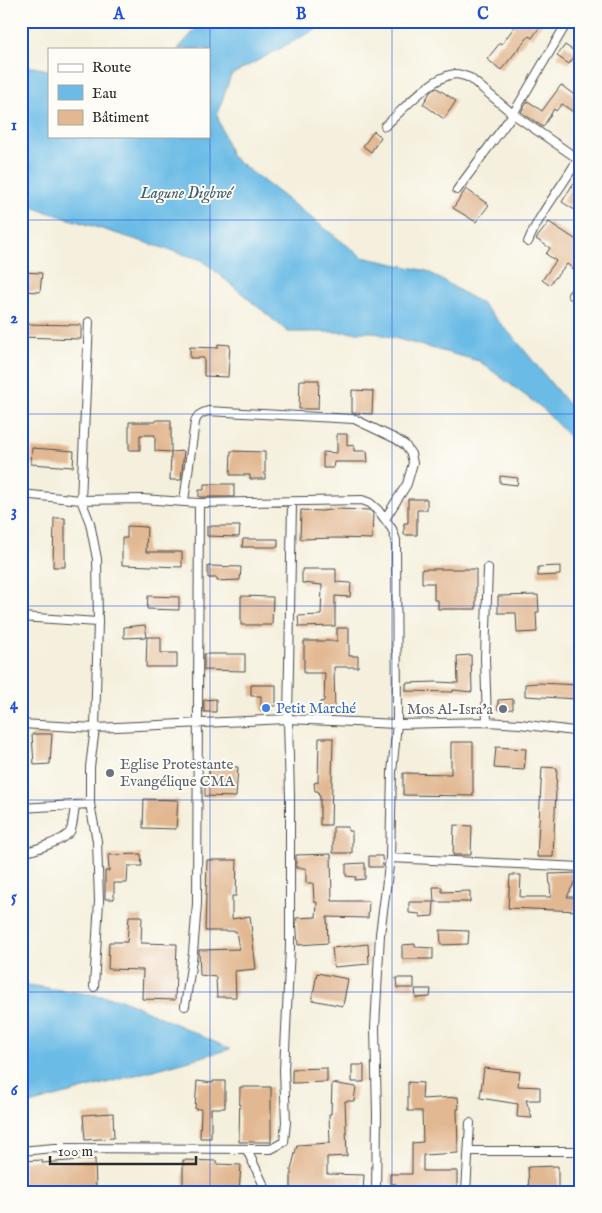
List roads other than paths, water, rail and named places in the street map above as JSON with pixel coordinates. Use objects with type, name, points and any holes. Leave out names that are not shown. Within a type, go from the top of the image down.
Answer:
[{"type":"street","points":[[457,190],[513,114],[568,21]]},
{"type":"street","points":[[385,126],[436,81],[453,74],[461,75],[470,78],[513,114],[579,160],[535,223],[528,242]]},
{"type":"street","points":[[572,296],[581,286]]},
{"type":"street","points":[[89,322],[81,500],[90,523],[97,559],[98,622],[95,728],[90,767],[90,804],[97,841],[99,901],[94,988]]},
{"type":"street","points":[[184,501],[195,422],[197,416],[201,413],[208,411],[354,419],[396,439],[405,445],[411,454],[413,463],[407,484],[385,519]]},
{"type":"street","points":[[21,494],[81,500],[142,499],[199,503],[292,503],[362,500],[370,502],[392,529],[396,540],[397,556],[397,724],[392,772],[390,858],[380,934],[375,1028],[376,1192]]},
{"type":"street","points":[[185,1006],[193,953],[197,904],[199,503]]},
{"type":"street","points":[[21,1152],[54,1148],[247,1150],[271,1149],[284,1142],[284,1070],[290,948],[288,719],[292,503]]},
{"type":"street","points":[[486,722],[485,658],[488,568]]},
{"type":"street","points":[[21,617],[98,622]]},
{"type":"street","points":[[21,724],[95,728],[288,719],[397,724],[486,722],[520,724],[581,732]]},
{"type":"street","points":[[21,808],[90,804]]},
{"type":"street","points":[[21,853],[66,836],[71,830],[75,806]]},
{"type":"street","points":[[390,858],[581,867]]},
{"type":"street","points":[[466,1192],[470,1123]]},
{"type":"street","points":[[247,1150],[267,1192]]},
{"type":"street","points":[[469,1151],[581,1151]]},
{"type":"water","name":"Lagune Digbwé","points":[[203,21],[331,21],[231,75],[217,115],[231,156],[362,257],[427,271],[482,304],[516,340],[581,420],[581,449],[542,408],[479,361],[372,332],[288,332],[202,260],[21,204],[21,65],[48,70],[48,138],[210,138],[210,48],[179,48]]},
{"type":"water","points":[[21,984],[121,999],[230,1049],[26,1105],[21,1104]]},
{"type":"place","name":"Petit Marché","points":[[266,708]]},
{"type":"place","name":"Mos Al-Isra'a","points":[[503,709]]},
{"type":"place","name":"Eglise Protestante Evangélique CMA","points":[[110,773]]}]
